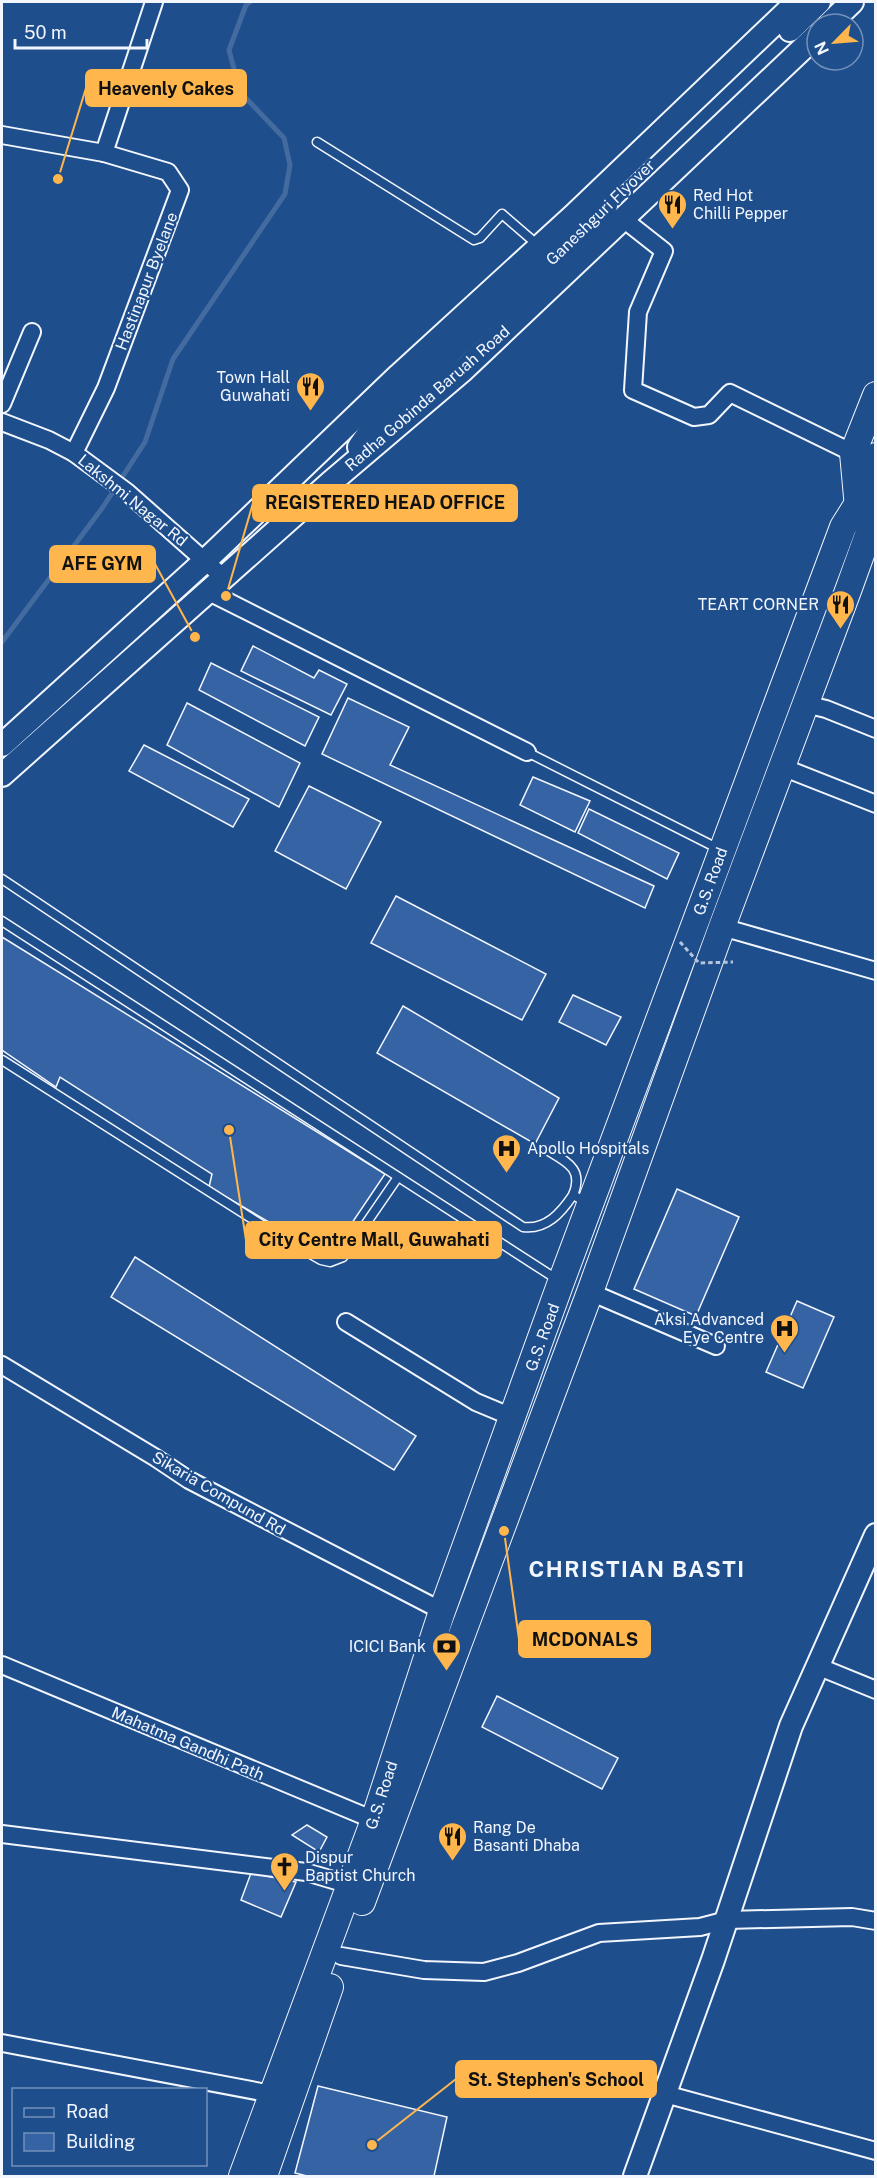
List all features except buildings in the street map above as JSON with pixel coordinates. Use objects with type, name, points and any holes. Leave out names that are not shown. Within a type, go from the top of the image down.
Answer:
[{"type":"main road","name":"Radha Gobinda Baruah Road","points":[[2,745],[206,560],[322,448],[539,247],[797,2]]},
{"type":"main road","name":"Ganeshguri Flyover","points":[[341,473],[383,415],[529,280],[819,2]]},
{"type":"main road","name":"Radha Gobinda Baruah Road","points":[[2,775],[341,473],[463,370],[805,46]]},
{"type":"main road","points":[[870,507],[868,457],[876,395]]},
{"type":"main road","name":"Ganeshguri Flyover","points":[[322,448],[383,415]]},
{"type":"main road","name":"G.S. Road","points":[[264,2176],[341,1956],[474,1606],[868,535],[870,507]]},
{"type":"main road","name":"G.S. Road","points":[[242,2176],[374,1820],[442,1611],[561,1282],[576,1209],[722,850],[843,527],[870,507]]},
{"type":"main road","points":[[635,2176],[727,1920],[791,1726],[876,1535]]},
{"type":"street","points":[[104,153],[154,2]]},
{"type":"street","name":"Hastinapur Byelane","points":[[2,135],[104,153],[168,172],[180,190],[106,388],[74,453]]},
{"type":"street","points":[[622,218],[664,250],[638,312],[633,390],[694,417],[709,415],[730,393],[868,457]]},
{"type":"street","points":[[2,404],[32,332]]},
{"type":"street","name":"Lakshmi Nagar Rd","points":[[2,422],[49,440],[74,453],[107,476],[206,560],[215,584],[527,752]]},
{"type":"street","points":[[805,704],[826,709],[876,729]]},
{"type":"street","points":[[782,767],[876,804]]},
{"type":"street","points":[[722,927],[876,971]]},
{"type":"street","points":[[590,1292],[716,1346]]},
{"type":"street","points":[[345,1323],[476,1402],[512,1417]]},
{"type":"street","name":"Sikaria Compund Rd","points":[[2,1365],[189,1480],[442,1611]]},
{"type":"street","name":"Mahatma Gandhi Path","points":[[2,1665],[374,1820]]},
{"type":"street","points":[[817,1666],[876,1690]]},
{"type":"street","points":[[2,1834],[306,1872],[350,1885]]},
{"type":"street","points":[[341,1956],[424,1970],[484,1972],[518,1963],[599,1933],[700,1928],[727,1920],[852,1917],[876,1921]]},
{"type":"street","points":[[2,2043],[272,2094]]},
{"type":"street","points":[[665,2094],[876,2151]]},
{"type":"lane","points":[[317,142],[474,240],[480,238],[502,214],[539,247]]},
{"type":"lane","points":[[527,752],[722,850]]},
{"type":"lane","points":[[2,879],[524,1227],[542,1226],[576,1209],[577,1175],[568,1163],[547,1150]]},
{"type":"lane","points":[[2,921],[561,1282]]},
{"type":"lane","points":[[2,1060],[321,1260],[330,1262],[343,1257],[398,1177]]},
{"type":"path","points":[[680,942],[699,963],[733,962]]},
{"type":"waterway","points":[[2,642],[103,507],[145,442],[173,359],[285,194],[290,165],[284,138],[240,92],[229,50],[246,5],[250,2]]},
{"type":"place","name":"Heavenly Cakes","points":[[58,179]]},
{"type":"place","name":"Red Hot Chilli Pepper","points":[[672,230]]},
{"type":"place","name":"Town Hall Guwahati","points":[[311,412]]},
{"type":"place","name":"REGISTERED HEAD OFFICE","points":[[226,596]]},
{"type":"place","name":"TEART CORNER","points":[[840,630]]},
{"type":"place","name":"AFE GYM","points":[[195,637]]},
{"type":"place","name":"City Centre Mall, Guwahati","points":[[229,1130]]},
{"type":"place","name":"Apollo Hospitals","points":[[506,1174]]},
{"type":"place","name":"Aksi Advanced Eye Centre","points":[[785,1354]]},
{"type":"place","name":"MCDONALS","points":[[504,1531]]},
{"type":"place","name":"ICICI Bank","points":[[447,1672]]},
{"type":"place","name":"Rang De Basanti Dhaba","points":[[452,1862]]},
{"type":"place","name":"Dispur Baptist Church","points":[[284,1892]]},
{"type":"place","name":"St. Stephen's School","points":[[372,2145]]},
{"type":"district","name":"CHRISTIAN BASTI","points":[[637,1569]]}]
